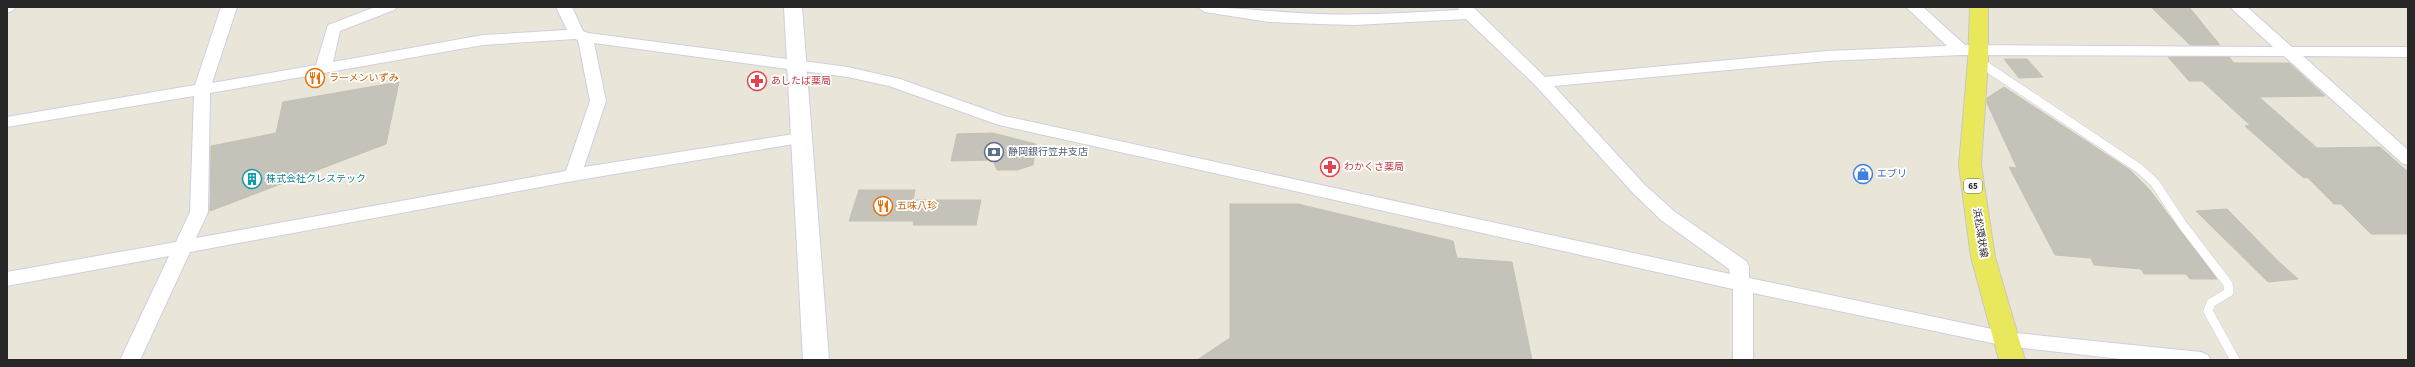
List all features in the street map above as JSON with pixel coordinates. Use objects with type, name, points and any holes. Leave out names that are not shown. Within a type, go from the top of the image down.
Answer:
[{"type":"main road","name":"浜松環状線","points":[[1980,7],[1973,54],[1970,165],[1983,257],[2012,360]]},
{"type":"street","points":[[130,360],[184,248],[199,212],[202,89],[229,7]]},
{"type":"street","points":[[323,69],[333,28],[389,7]]},
{"type":"street","points":[[564,7],[581,35],[598,101],[573,176]]},
{"type":"street","points":[[793,7],[800,138],[816,360]]},
{"type":"street","points":[[1204,7],[1268,16],[1333,19],[1468,10],[1541,82],[1639,189],[1668,216],[1739,266],[1742,284],[1743,360]]},
{"type":"street","points":[[1914,7],[1973,54]]},
{"type":"street","points":[[2238,7],[2408,159]]},
{"type":"street","points":[[7,122],[323,69],[483,40],[581,35],[848,72],[894,82],[999,120],[1497,232],[2006,339],[2201,360]]},
{"type":"street","points":[[1541,82],[1827,56],[2408,52]]},
{"type":"street","points":[[7,279],[573,176],[800,138]]},
{"type":"lane","points":[[1973,54],[2140,169],[2155,183],[2182,224],[2228,284],[2229,292],[2211,304],[2208,311],[2235,360]]},
{"type":"building","points":[[2151,7],[2189,7],[2220,45],[2190,45]]},
{"type":"building","points":[[2168,57],[2229,57],[2234,63],[2289,63],[2325,96],[2259,97],[2317,148],[2380,147],[2408,172],[2408,234],[2371,234],[2341,204],[2334,204],[2307,177],[2304,178],[2299,174],[2245,126],[2250,125],[2202,81],[2189,81]]},
{"type":"building","points":[[2004,59],[2027,59],[2043,77],[2019,78]]},
{"type":"building","name":"株式会社クレステック","points":[[399,82],[386,144],[210,211],[211,146],[276,133],[283,102]]},
{"type":"building","points":[[2004,87],[2130,170],[2149,189],[2217,279],[2190,279],[2186,274],[2144,274],[2141,269],[2094,265],[2091,258],[2055,255],[2009,167],[2017,168],[1987,103],[1987,98]]},
{"type":"building","name":"静岡銀行笠井支店","points":[[993,133],[1036,144],[1033,165],[1017,170],[997,170],[993,160],[951,161],[957,134]]},
{"type":"building","points":[[859,190],[915,190],[913,200],[981,200],[976,225],[913,225],[914,221],[849,221]]},
{"type":"building","points":[[1230,204],[1298,204],[1453,241],[1457,258],[1512,262],[1532,360],[1197,360],[1230,338]]},
{"type":"building","points":[[2227,209],[2276,259],[2298,279],[2268,282],[2196,211]]},
{"type":"place","name":"ラーメンいずみ","points":[[315,78]]},
{"type":"place","name":"あしたば薬局","points":[[757,81]]},
{"type":"place","name":"静岡銀行笠井支店","points":[[994,152]]},
{"type":"place","name":"わかくさ薬局","points":[[1330,167]]},
{"type":"place","name":"エブリ","points":[[1863,174]]},
{"type":"place","name":"株式会社クレステック","points":[[252,179]]},
{"type":"place","name":"五味八珍","points":[[883,206]]}]
